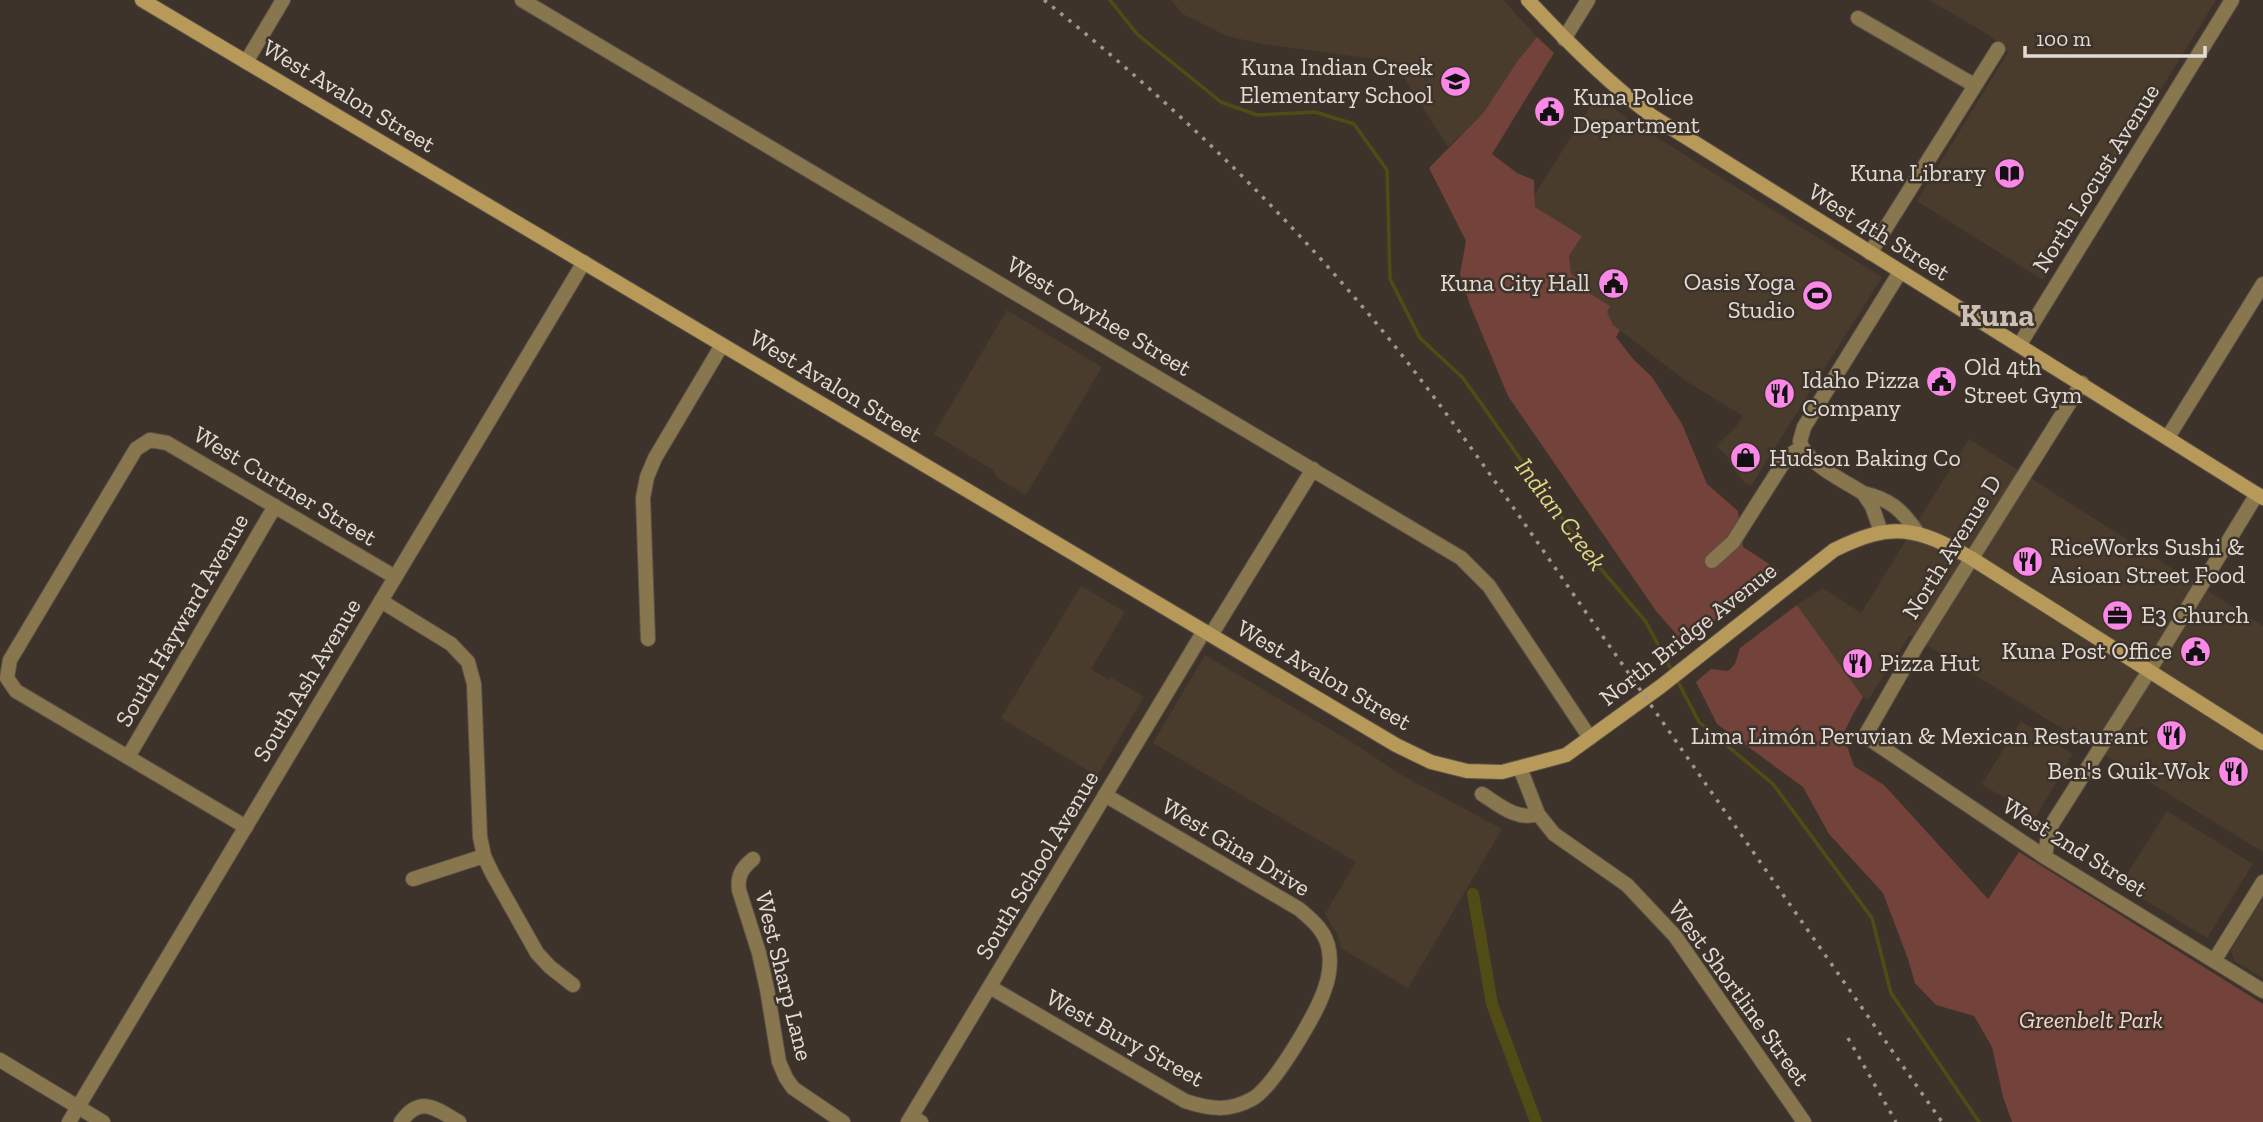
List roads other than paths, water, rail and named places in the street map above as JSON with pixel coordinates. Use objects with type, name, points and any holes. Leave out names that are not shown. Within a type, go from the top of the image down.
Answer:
[{"type":"main road","name":"West Avalon Street","points":[[142,0],[1396,745],[1431,762],[1467,771],[1502,772],[1520,768]]},
{"type":"main road","name":"West 4th Street","points":[[1528,0],[1564,39],[1620,91],[1652,116],[2260,496]]},
{"type":"main road","name":"North Bridge Avenue","points":[[1520,768],[1566,754],[1590,738],[1660,687],[1834,550],[1858,538],[1881,532],[1917,532]]},
{"type":"main road","points":[[1917,532],[1939,540],[1971,558],[2263,743]]},
{"type":"street","points":[[246,62],[282,0]]},
{"type":"street","name":"West Owyhee Street","points":[[522,0],[1461,558],[1489,586],[1590,738]]},
{"type":"street","points":[[1564,39],[1588,0]]},
{"type":"street","name":"North Locust Avenue","points":[[2020,344],[2232,0]]},
{"type":"street","points":[[1858,18],[1974,85]]},
{"type":"street","points":[[1870,253],[1998,49]]},
{"type":"street","name":"South Ash Avenue","points":[[69,1122],[584,262]]},
{"type":"street","points":[[1900,272],[1804,427],[1800,441],[1807,456],[1863,493],[1879,497],[1903,512],[1917,532]]},
{"type":"street","points":[[2168,437],[2263,284]]},
{"type":"street","points":[[648,639],[643,506],[647,477],[655,458],[722,345]]},
{"type":"street","name":"North Avenue D","points":[[1865,736],[1888,693],[2082,383]]},
{"type":"street","name":"West Curtner Street","points":[[128,757],[16,691],[7,678],[10,660],[136,449],[150,440],[167,443],[395,577]]},
{"type":"street","points":[[1712,561],[1733,542],[1787,457],[1802,447]]},
{"type":"street","name":"South School Avenue","points":[[914,1120],[1105,795],[1313,469]]},
{"type":"street","points":[[1863,493],[1872,506],[1881,532]]},
{"type":"street","points":[[2045,857],[2049,829],[2260,496]]},
{"type":"street","name":"South Hayward Avenue","points":[[128,757],[275,506]]},
{"type":"street","points":[[381,601],[451,644],[468,662],[474,684],[480,837],[484,856],[537,953],[573,985]]},
{"type":"street","name":"West 2nd Street","points":[[1865,736],[2045,857],[2263,991]]},
{"type":"street","points":[[128,757],[246,827]]},
{"type":"street","name":"West Shortline Street","points":[[1520,768],[1538,814],[1554,834],[1627,885],[1675,936],[1804,1122]]},
{"type":"street","points":[[1482,794],[1519,816],[1538,814]]},
{"type":"street","name":"West Gina Drive","points":[[1105,795],[1299,909],[1325,936],[1329,951],[1326,988],[1319,1004],[1265,1090],[1242,1104]]},
{"type":"street","points":[[413,879],[484,856]]},
{"type":"street","name":"West Sharp Lane","points":[[753,859],[744,866],[738,879],[738,890],[767,989],[779,1062],[793,1088],[843,1122]]},
{"type":"street","points":[[2214,961],[2263,882]]},
{"type":"street","name":"West Bury Street","points":[[990,987],[1185,1101],[1204,1108],[1225,1109],[1242,1104]]},
{"type":"street","points":[[0,1060],[103,1122]]},
{"type":"street","points":[[401,1122],[418,1106],[429,1106],[459,1122]]},
{"type":"waterway","name":"Indian Creek","points":[[1110,0],[1137,34],[1221,102],[1257,115],[1315,112],[1354,124],[1387,170],[1390,279],[1420,338],[1463,378],[1584,549],[1646,622],[1673,673]]},
{"type":"waterway","name":"Indian Creek","points":[[1677,680],[1699,722],[1773,784],[1872,918],[1891,993],[1979,1122]]},
{"type":"waterway","points":[[1473,894],[1492,1004],[1536,1122]]},
{"type":"railway","points":[[1044,0],[1137,78],[1226,161],[1311,248],[1390,340],[1506,498],[1942,1122]]},
{"type":"railway","points":[[1848,1038],[1896,1122]]},
{"type":"place","name":"Kuna Indian Creek Elementary School","points":[[1456,81]]},
{"type":"place","name":"Kuna Police Department","points":[[1550,111]]},
{"type":"place","name":"Kuna Library","points":[[2009,173]]},
{"type":"place","name":"Kuna City Hall","points":[[1613,283]]},
{"type":"place","name":"Oasis Yoga Studio","points":[[1818,296]]},
{"type":"place","name":"Old 4th Street Gym","points":[[1941,381]]},
{"type":"place","name":"Idaho Pizza Company","points":[[1779,394]]},
{"type":"place","name":"Hudson Baking Co","points":[[1746,458]]},
{"type":"place","name":"RiceWorks Sushi & Asioan Street Food","points":[[2027,561]]},
{"type":"place","name":"E3 Church","points":[[2118,615]]},
{"type":"place","name":"Kuna Post Office","points":[[2195,651]]},
{"type":"place","name":"Pizza Hut","points":[[1857,663]]},
{"type":"place","name":"Lima Limón Peruvian & Mexican Restaurant","points":[[2171,736]]},
{"type":"place","name":"Ben's Quik-Wok","points":[[2233,771]]},
{"type":"district","name":"Kuna","points":[[1997,315]]},
{"type":"park label","name":"Greenbelt Park","points":[[2091,1020]]}]
